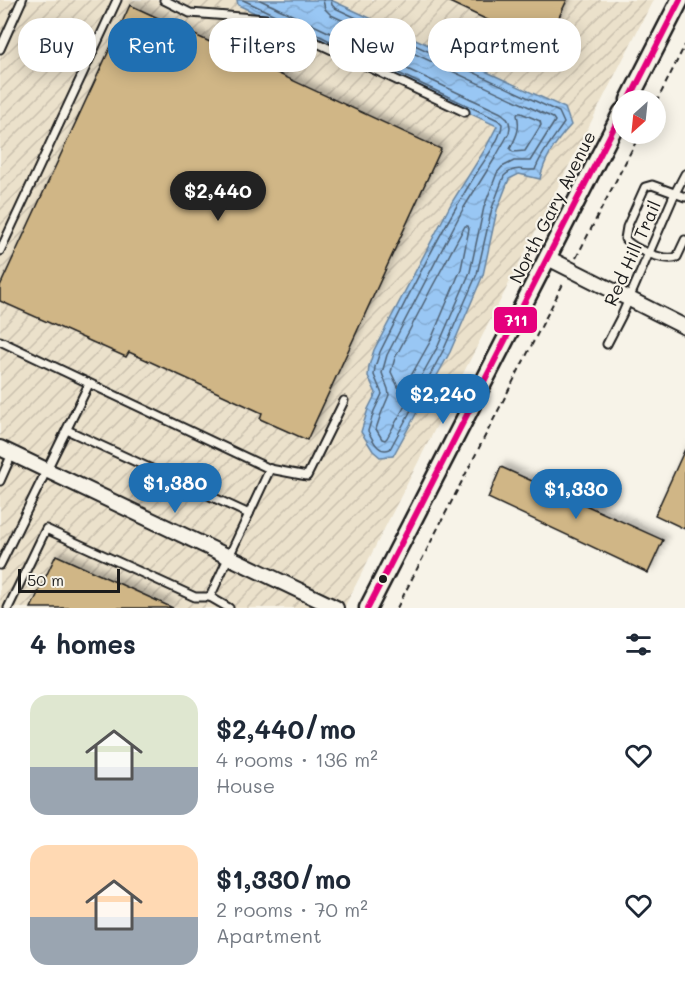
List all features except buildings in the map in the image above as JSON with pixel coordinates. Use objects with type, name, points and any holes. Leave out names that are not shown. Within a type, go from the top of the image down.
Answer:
[{"type":"street","points":[[633,90],[680,0]]},
{"type":"street","name":"North Gary Avenue","points":[[368,608],[612,132]]},
{"type":"street","points":[[548,258],[685,327]]},
{"type":"street","points":[[6,451],[336,608]]},
{"type":"lane","points":[[0,49],[22,0]]},
{"type":"lane","points":[[0,251],[117,0]]},
{"type":"lane","points":[[164,0],[190,12],[266,19],[465,112]]},
{"type":"lane","name":"Red Hill Trail","points":[[607,344],[685,174]]},
{"type":"lane","points":[[685,197],[652,184],[648,185],[645,187],[625,234],[627,242],[649,253],[672,259],[677,257],[685,240]]},
{"type":"lane","points":[[0,341],[270,469],[307,476],[344,401]]},
{"type":"lane","points":[[0,566],[89,384]]},
{"type":"lane","points":[[67,430],[249,514]]},
{"type":"lane","points":[[0,481],[6,451]]},
{"type":"lane","points":[[210,597],[270,469]]},
{"type":"lane","points":[[8,608],[46,529],[195,597],[210,597],[229,608]]},
{"type":"path","points":[[662,90],[685,45]]},
{"type":"path","points":[[578,254],[635,144]]},
{"type":"path","points":[[397,608],[560,290]]},
{"type":"shaded area","points":[[0,0],[653,0],[344,608],[0,608]]},
{"type":"water","points":[[237,0],[331,0],[370,18],[329,18],[329,48],[317,42],[317,18],[266,18],[238,5]]},
{"type":"water","points":[[416,39],[428,45],[428,72],[487,72],[565,108],[571,125],[552,150],[540,179],[519,174],[509,179],[497,210],[483,275],[450,352],[393,456],[380,457],[373,451],[361,432],[376,393],[368,376],[374,350],[452,202],[497,126],[381,72],[416,72]]},
{"type":"transit line","name":"711","points":[[634,90],[680,0]]},
{"type":"transit line","name":"711","points":[[368,608],[612,132]]}]
